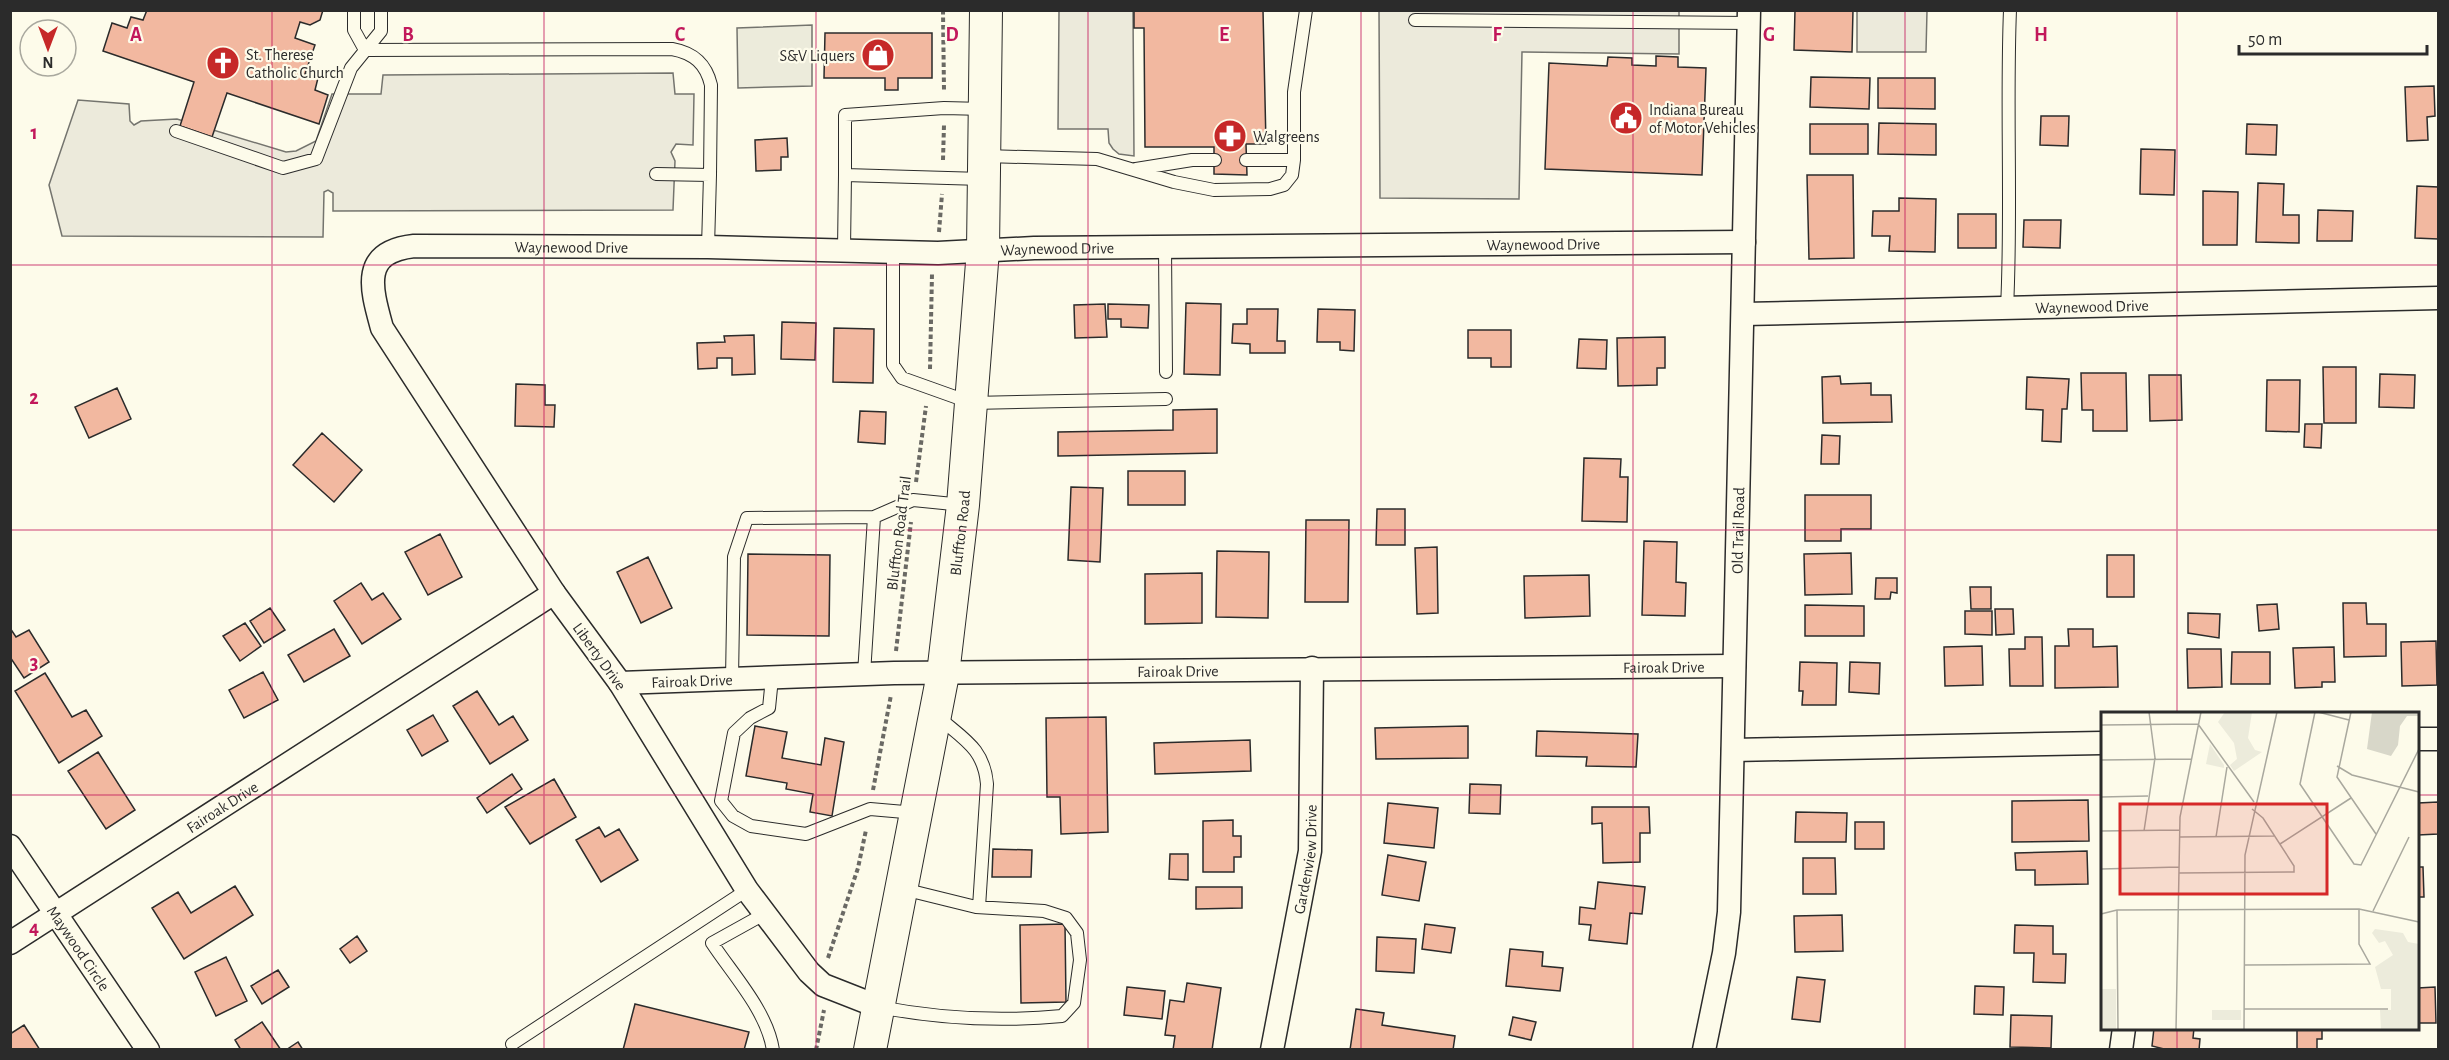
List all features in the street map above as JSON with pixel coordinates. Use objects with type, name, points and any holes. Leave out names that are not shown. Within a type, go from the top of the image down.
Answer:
[{"type":"main road","name":"Bluffton Road","points":[[870,1050],[944,674],[963,505],[983,250],[986,10]]},
{"type":"street","name":"Old Trail Road","points":[[1704,1050],[1724,953],[1729,912],[1749,16]]},
{"type":"street","name":"Waynewood Drive","points":[[375,264],[384,254],[398,248],[414,246],[708,247],[938,253],[983,250],[1165,247],[1744,242]]},
{"type":"street","name":"Liberty Drive","points":[[375,264],[373,282],[375,302],[382,328],[554,593],[620,683],[747,890],[809,972],[823,985],[879,1006]]},
{"type":"street","name":"Waynewood Drive","points":[[1744,314],[2439,298]]},
{"type":"street","name":"Fairoak Drive","points":[[10,943],[554,593]]},
{"type":"street","name":"Fairoak Drive","points":[[620,683],[894,673],[1734,666]]},
{"type":"street","name":"Gardenview Drive","points":[[1272,1050],[1310,851],[1312,668]]},
{"type":"street","points":[[2419,739],[2439,739]]},
{"type":"street","points":[[1733,750],[2101,743]]},
{"type":"street","name":"Maywood Circle","points":[[10,846],[148,1050]]},
{"type":"street","points":[[2121,1050],[2124,1030]]},
{"type":"lane","points":[[354,10],[354,30],[365,50]]},
{"type":"lane","points":[[176,131],[283,168],[316,159],[351,68],[381,31],[381,10]]},
{"type":"lane","points":[[845,175],[943,179],[984,167],[1097,159],[1174,182],[1214,190],[1270,189],[1284,184],[1292,175],[1294,160],[1294,92],[1306,10]]},
{"type":"lane","points":[[2007,308],[2010,238],[2007,81],[2010,10]]},
{"type":"lane","points":[[1415,20],[1484,16],[1749,16]]},
{"type":"lane","points":[[365,50],[672,49],[685,52],[697,59],[708,71],[711,85],[708,247]]},
{"type":"lane","points":[[844,249],[845,115],[944,108],[985,109]]},
{"type":"lane","points":[[1132,170],[1192,160],[1215,160]]},
{"type":"lane","points":[[1246,160],[1294,160]]},
{"type":"lane","points":[[656,174],[710,175]]},
{"type":"lane","points":[[1165,247],[1166,372]]},
{"type":"lane","points":[[893,251],[893,364],[902,378],[972,403],[1166,399]]},
{"type":"lane","points":[[732,679],[734,557],[747,518],[874,517],[913,500],[963,505]]},
{"type":"lane","points":[[864,675],[874,517]]},
{"type":"lane","points":[[772,678],[768,708],[750,718],[734,733],[721,801],[733,816],[751,826],[806,834],[870,808],[917,813]]},
{"type":"lane","points":[[936,715],[977,751],[986,765],[987,784],[979,907]]},
{"type":"lane","points":[[879,1006],[930,1017],[1008,1021],[1062,1016],[1074,1003],[1080,960],[1077,933],[1066,918],[1044,911],[979,907],[903,889]]},
{"type":"lane","points":[[512,1044],[747,890]]},
{"type":"lane","points":[[766,913],[712,943],[754,1006],[771,1038],[773,1050]]},
{"type":"path","name":"Bluffton Road Trail","points":[[816,1050],[824,1014],[823,985],[830,950],[858,868],[894,673],[928,389],[931,276],[938,253],[943,179],[943,10]]},
{"type":"shaded area","points":[[1059,11],[1133,11],[1134,156],[1119,154],[1113,149],[1109,143],[1108,129],[1058,129]]},
{"type":"shaded area","points":[[1379,11],[1679,11],[1679,54],[1522,52],[1519,199],[1380,198]]},
{"type":"shaded area","points":[[1857,11],[1927,11],[1926,52],[1857,52]]},
{"type":"shaded area","points":[[812,25],[812,86],[738,88],[737,28]]},
{"type":"shaded area","points":[[673,73],[675,94],[694,94],[693,145],[676,144],[671,152],[675,161],[673,210],[333,211],[333,193],[328,190],[324,192],[323,237],[62,236],[49,185],[78,100],[129,104],[130,121],[134,125],[141,121],[177,119],[286,152],[296,151],[316,141],[332,94],[381,94],[383,75]]},
{"type":"building","name":"St. Therese Catholic Church","points":[[147,10],[323,10],[320,20],[310,25],[300,22],[295,38],[315,45],[305,74],[318,78],[315,90],[328,95],[319,124],[227,93],[212,137],[180,126],[194,82],[103,51],[112,23],[127,28],[131,17],[143,20]]},
{"type":"building","name":"Walgreens","points":[[1134,10],[1263,10],[1266,144],[1246,144],[1247,175],[1214,174],[1214,147],[1145,147],[1144,28],[1134,28]]},
{"type":"building","points":[[1795,10],[1853,10],[1852,52],[1794,50]]},
{"type":"building","name":"S&V Liquers","points":[[825,33],[932,33],[932,78],[898,78],[898,90],[885,90],[885,78],[824,78]]},
{"type":"building","name":"Indiana Bureau of Motor Vehicles","points":[[1656,56],[1678,57],[1678,67],[1706,68],[1702,175],[1545,169],[1549,63],[1607,66],[1608,57],[1632,58],[1632,65],[1656,66]]},
{"type":"building","points":[[1811,77],[1870,78],[1869,109],[1810,107]]},
{"type":"building","points":[[1878,78],[1935,78],[1935,109],[1878,108]]},
{"type":"building","points":[[2434,86],[2435,116],[2427,117],[2428,140],[2407,141],[2405,87]]},
{"type":"building","points":[[2041,116],[2069,116],[2068,146],[2040,145]]},
{"type":"building","points":[[1879,123],[1936,124],[1936,155],[1878,154]]},
{"type":"building","points":[[1810,124],[1868,124],[1868,154],[1810,154]]},
{"type":"building","points":[[2247,124],[2277,125],[2276,155],[2246,154]]},
{"type":"building","points":[[787,138],[788,157],[781,157],[781,170],[756,171],[755,140]]},
{"type":"building","points":[[2141,149],[2175,150],[2174,195],[2140,194]]},
{"type":"building","points":[[1807,175],[1853,175],[1854,258],[1809,259]]},
{"type":"building","points":[[2258,183],[2284,184],[2283,215],[2299,215],[2299,243],[2256,242]]},
{"type":"building","points":[[2417,186],[2438,187],[2438,239],[2415,238]]},
{"type":"building","points":[[2203,191],[2238,192],[2237,245],[2203,245]]},
{"type":"building","points":[[1899,198],[1936,199],[1935,252],[1889,251],[1890,236],[1872,236],[1873,211],[1899,211]]},
{"type":"building","points":[[2318,210],[2353,211],[2352,241],[2317,241]]},
{"type":"building","points":[[1958,214],[1996,214],[1996,248],[1958,248]]},
{"type":"building","points":[[2024,220],[2061,220],[2060,248],[2023,247]]},
{"type":"building","points":[[1186,303],[1221,304],[1220,375],[1184,374]]},
{"type":"building","points":[[1105,304],[1107,337],[1075,338],[1074,305]]},
{"type":"building","points":[[1108,304],[1149,305],[1148,328],[1121,327],[1121,319],[1108,319]]},
{"type":"building","points":[[1247,309],[1278,309],[1277,341],[1285,341],[1285,353],[1250,353],[1250,344],[1232,343],[1233,324],[1247,324]]},
{"type":"building","points":[[1318,309],[1355,310],[1354,351],[1340,350],[1340,342],[1317,342]]},
{"type":"building","points":[[782,322],[816,323],[815,360],[781,359]]},
{"type":"building","points":[[834,328],[874,329],[873,383],[833,382]]},
{"type":"building","points":[[1468,330],[1511,330],[1511,367],[1491,367],[1491,358],[1468,358]]},
{"type":"building","points":[[754,335],[755,374],[732,375],[732,358],[717,358],[717,368],[698,369],[697,343],[725,342],[724,336]]},
{"type":"building","points":[[1665,337],[1665,368],[1657,368],[1657,385],[1618,386],[1617,338]]},
{"type":"building","points":[[1579,339],[1607,340],[1606,369],[1577,368]]},
{"type":"building","points":[[2323,367],[2356,367],[2356,423],[2324,423]]},
{"type":"building","points":[[2081,373],[2126,373],[2127,431],[2093,431],[2093,410],[2082,410]]},
{"type":"building","points":[[2380,374],[2415,375],[2414,408],[2379,407]]},
{"type":"building","points":[[2149,375],[2181,375],[2182,420],[2150,421]]},
{"type":"building","points":[[1840,376],[1841,384],[1871,383],[1871,395],[1891,395],[1892,422],[1823,423],[1822,377]]},
{"type":"building","points":[[2027,377],[2069,379],[2067,409],[2062,409],[2061,442],[2042,441],[2043,410],[2026,409]]},
{"type":"building","points":[[2267,380],[2300,380],[2299,432],[2266,431]]},
{"type":"building","points":[[516,384],[545,385],[545,405],[555,405],[554,427],[515,426]]},
{"type":"building","points":[[117,388],[131,419],[89,438],[75,407]]},
{"type":"building","points":[[1217,409],[1217,453],[1058,456],[1058,432],[1173,430],[1173,410]]},
{"type":"building","points":[[860,411],[886,412],[885,444],[858,442]]},
{"type":"building","points":[[2305,424],[2322,424],[2321,448],[2304,447]]},
{"type":"building","points":[[322,433],[362,470],[334,502],[293,465]]},
{"type":"building","points":[[1822,435],[1840,436],[1839,464],[1821,464]]},
{"type":"building","points":[[1584,458],[1621,459],[1620,477],[1628,477],[1627,522],[1582,521]]},
{"type":"building","points":[[1128,471],[1185,471],[1185,505],[1128,505]]},
{"type":"building","points":[[1071,487],[1103,488],[1100,562],[1068,560]]},
{"type":"building","points":[[1805,495],[1871,495],[1871,529],[1841,529],[1841,541],[1805,541]]},
{"type":"building","points":[[1377,509],[1405,509],[1405,545],[1376,545]]},
{"type":"building","points":[[1306,520],[1349,520],[1348,602],[1305,602]]},
{"type":"building","points":[[440,534],[462,577],[428,595],[405,552]]},
{"type":"building","points":[[1644,541],[1677,542],[1676,582],[1686,583],[1685,616],[1642,615]]},
{"type":"building","points":[[1437,547],[1438,613],[1417,614],[1415,548]]},
{"type":"building","points":[[1217,551],[1269,552],[1268,618],[1216,617]]},
{"type":"building","points":[[1851,553],[1852,594],[1805,595],[1804,554]]},
{"type":"building","points":[[748,554],[830,555],[829,636],[747,635]]},
{"type":"building","points":[[2107,555],[2134,555],[2134,597],[2107,597]]},
{"type":"building","points":[[648,557],[672,608],[641,623],[617,572]]},
{"type":"building","points":[[1202,573],[1202,623],[1145,624],[1145,574]]},
{"type":"building","points":[[1589,575],[1590,616],[1525,618],[1524,576]]},
{"type":"building","points":[[1876,578],[1897,578],[1897,593],[1891,592],[1890,599],[1875,599]]},
{"type":"building","points":[[361,583],[372,600],[383,593],[401,619],[362,644],[334,601]]},
{"type":"building","points":[[1970,587],[1991,587],[1991,609],[1971,609]]},
{"type":"building","points":[[2343,603],[2366,603],[2367,624],[2386,624],[2386,656],[2344,657]]},
{"type":"building","points":[[2277,604],[2279,629],[2259,631],[2257,605]]},
{"type":"building","points":[[1805,605],[1864,606],[1864,636],[1805,636]]},
{"type":"building","points":[[270,608],[285,630],[264,643],[250,621]]},
{"type":"building","points":[[1995,609],[2013,609],[2014,634],[1996,635]]},
{"type":"building","points":[[1965,611],[1992,611],[1992,635],[1965,634]]},
{"type":"building","points":[[2188,613],[2220,614],[2219,638],[2188,633]]},
{"type":"building","points":[[245,623],[261,646],[240,661],[223,636]]},
{"type":"building","points":[[10,628],[16,637],[29,630],[49,662],[24,678],[10,657]]},
{"type":"building","points":[[334,629],[350,656],[304,682],[288,655]]},
{"type":"building","points":[[2068,629],[2093,629],[2093,647],[2117,646],[2118,687],[2055,688],[2055,646],[2069,646]]},
{"type":"building","points":[[2025,637],[2042,637],[2043,686],[2010,686],[2009,649],[2025,649]]},
{"type":"building","points":[[2436,641],[2437,685],[2402,686],[2401,642]]},
{"type":"building","points":[[1982,646],[1983,685],[1945,686],[1944,647]]},
{"type":"building","points":[[2334,647],[2335,682],[2322,682],[2322,687],[2295,688],[2293,648]]},
{"type":"building","points":[[2187,649],[2221,649],[2222,687],[2188,688]]},
{"type":"building","points":[[2232,652],[2270,652],[2270,684],[2231,684]]},
{"type":"building","points":[[1800,662],[1837,663],[1836,705],[1802,705],[1803,691],[1799,691]]},
{"type":"building","points":[[1850,662],[1880,663],[1879,694],[1849,692]]},
{"type":"building","points":[[263,672],[278,700],[244,718],[229,690]]},
{"type":"building","points":[[45,673],[72,717],[86,710],[102,736],[59,763],[15,691]]},
{"type":"building","points":[[477,691],[499,725],[513,716],[528,740],[490,764],[453,706]]},
{"type":"building","points":[[433,715],[448,741],[422,756],[407,730]]},
{"type":"building","points":[[1106,717],[1108,832],[1061,834],[1060,797],[1047,797],[1046,718]]},
{"type":"building","points":[[755,726],[787,732],[782,758],[821,765],[825,738],[844,742],[832,816],[810,812],[813,794],[786,789],[787,783],[746,776]]},
{"type":"building","points":[[1468,726],[1468,758],[1376,759],[1375,728]]},
{"type":"building","points":[[1537,731],[1638,734],[1636,767],[1586,766],[1587,757],[1536,756]]},
{"type":"building","points":[[1250,740],[1251,771],[1155,774],[1154,743]]},
{"type":"building","points":[[98,752],[135,810],[106,829],[68,771]]},
{"type":"building","points":[[512,774],[522,789],[487,813],[477,798]]},
{"type":"building","points":[[554,779],[576,817],[530,844],[505,807]]},
{"type":"building","points":[[1470,784],[1501,785],[1500,814],[1469,813]]},
{"type":"building","points":[[2088,800],[2089,841],[2012,842],[2012,801]]},
{"type":"building","points":[[2438,802],[2438,834],[2419,835],[2419,803]]},
{"type":"building","points":[[1388,803],[1438,808],[1434,848],[1384,843]]},
{"type":"building","points":[[1592,807],[1649,807],[1650,833],[1640,833],[1640,862],[1603,863],[1602,823],[1592,824]]},
{"type":"building","points":[[1796,812],[1847,813],[1846,842],[1795,842]]},
{"type":"building","points":[[1233,820],[1233,836],[1241,836],[1241,857],[1234,857],[1234,872],[1203,872],[1203,821]]},
{"type":"building","points":[[1855,822],[1884,822],[1884,849],[1855,849]]},
{"type":"building","points":[[599,827],[605,837],[619,829],[638,860],[601,882],[576,840]]},
{"type":"building","points":[[993,849],[1032,850],[1031,877],[992,877]]},
{"type":"building","points":[[2087,851],[2088,884],[2035,885],[2035,870],[2016,870],[2015,853]]},
{"type":"building","points":[[1170,854],[1188,854],[1188,880],[1169,879]]},
{"type":"building","points":[[1388,855],[1426,862],[1419,901],[1382,895]]},
{"type":"building","points":[[1803,858],[1835,858],[1836,894],[1803,894]]},
{"type":"building","points":[[2419,867],[2423,867],[2424,897],[2419,897]]},
{"type":"building","points":[[1598,882],[1645,887],[1642,914],[1630,913],[1627,944],[1589,940],[1591,925],[1579,924],[1580,907],[1595,909]]},
{"type":"building","points":[[235,886],[253,915],[184,959],[152,908],[178,892],[191,913]]},
{"type":"building","points":[[1196,887],[1242,887],[1242,908],[1196,909]]},
{"type":"building","points":[[1842,915],[1843,951],[1795,952],[1794,916]]},
{"type":"building","points":[[1065,924],[1066,1002],[1021,1003],[1020,925]]},
{"type":"building","points":[[1425,924],[1455,928],[1451,953],[1422,949]]},
{"type":"building","points":[[2015,925],[2053,926],[2053,954],[2066,954],[2065,983],[2033,982],[2034,953],[2014,953]]},
{"type":"building","points":[[357,936],[367,951],[350,963],[340,949]]},
{"type":"building","points":[[1377,937],[1416,939],[1414,973],[1376,971]]},
{"type":"building","points":[[1510,949],[1543,952],[1542,966],[1563,968],[1560,991],[1506,986]]},
{"type":"building","points":[[226,957],[247,1001],[216,1016],[195,972]]},
{"type":"building","points":[[278,970],[289,987],[262,1004],[251,986]]},
{"type":"building","points":[[1797,977],[1825,980],[1820,1022],[1792,1019]]},
{"type":"building","points":[[1187,983],[1221,988],[1212,1050],[1173,1050],[1175,1036],[1165,1035],[1170,1000],[1184,1002]]},
{"type":"building","points":[[1975,986],[2004,987],[2003,1015],[1974,1014]]},
{"type":"building","points":[[1127,987],[1165,991],[1162,1019],[1124,1015]]},
{"type":"building","points":[[2435,987],[2436,1023],[2419,1023],[2419,988]]},
{"type":"building","points":[[635,1004],[749,1032],[744,1050],[623,1050]]},
{"type":"building","points":[[1356,1009],[1384,1013],[1382,1025],[1455,1036],[1453,1050],[1350,1050]]},
{"type":"building","points":[[2011,1015],[2052,1016],[2051,1048],[2010,1047]]},
{"type":"building","points":[[1513,1017],[1536,1022],[1531,1040],[1509,1035]]},
{"type":"building","points":[[262,1022],[281,1050],[241,1050],[235,1040]]},
{"type":"building","points":[[24,1025],[40,1050],[10,1050],[10,1034]]},
{"type":"building","points":[[2154,1030],[2194,1030],[2193,1038],[2200,1039],[2199,1050],[2168,1050],[2152,1046]]},
{"type":"building","points":[[2297,1030],[2322,1030],[2322,1039],[2317,1039],[2317,1050],[2297,1050]]},
{"type":"building","points":[[298,1042],[303,1050],[286,1050]]},
{"type":"place","name":"S&V Liquers","points":[[878,55]]},
{"type":"place","name":"St. Therese Catholic Church","points":[[223,63]]},
{"type":"place","name":"Indiana Bureau of Motor Vehicles","points":[[1626,118]]},
{"type":"place","name":"Walgreens","points":[[1230,136]]}]
